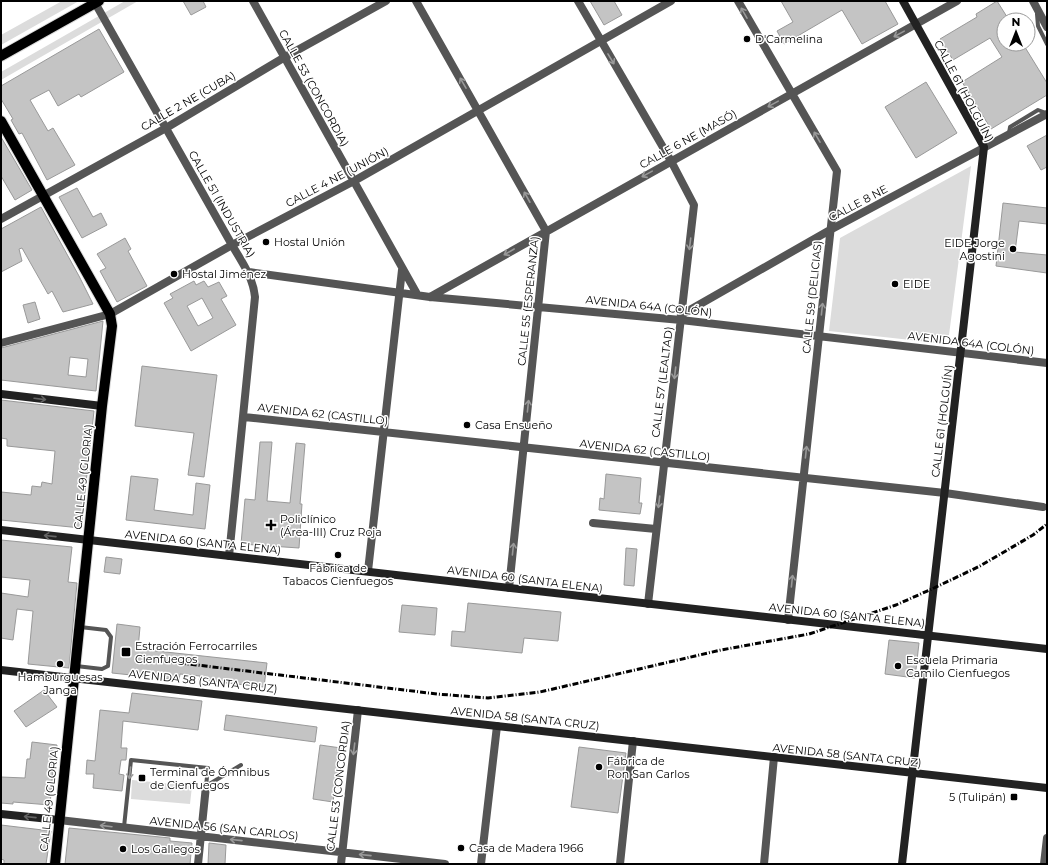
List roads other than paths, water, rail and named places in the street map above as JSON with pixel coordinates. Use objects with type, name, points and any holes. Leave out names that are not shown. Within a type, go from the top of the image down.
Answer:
[{"type":"main road","points":[[1,56],[96,2]]},
{"type":"main road","name":"CALLE 49 (GLORIA)","points":[[1,120],[110,314],[112,326],[102,406],[55,864]]},
{"type":"street","name":"CALLE 53 (CONCORDIA)","points":[[253,1],[402,270],[417,294]]},
{"type":"street","name":"CALLE 2 NE (CUBA)","points":[[1,219],[166,128],[285,57],[386,1]]},
{"type":"street","name":"CALLE 55 (ESPERANZA)","points":[[416,1],[546,231],[509,588]]},
{"type":"street","name":"CALLE 57 (LEALTAD)","points":[[578,1],[600,42],[671,161],[694,206],[648,604]]},
{"type":"street","name":"CALLE 4 NE (UNIÓN)","points":[[1,343],[110,314],[232,246],[354,181],[671,1]]},
{"type":"street","name":"CALLE 59 (DELICIAS)","points":[[738,1],[837,171],[788,620]]},
{"type":"street","name":"CALLE 61 (HOLGUÍN)","points":[[902,864],[984,147],[903,1]]},
{"type":"street","name":"CALLE 6 NE (MASÓ)","points":[[430,297],[957,1]]},
{"type":"street","name":"CALLE 51 (INDUSTRIA)","points":[[96,2],[232,246],[249,272],[254,287],[255,297],[244,417],[229,556]]},
{"type":"street","points":[[1035,4],[1047,27]]},
{"type":"street","name":"CALLE 8 NE","points":[[681,318],[830,230],[1047,114]]},
{"type":"street","points":[[368,570],[402,270]]},
{"type":"street","name":"AVENIDA 64A (COLÓN)","points":[[249,272],[430,297],[681,318],[819,337],[1047,363]]},
{"type":"street","points":[[1,394],[102,406]]},
{"type":"street","name":"AVENIDA 62 (CASTILLO)","points":[[244,417],[804,478],[1043,507]]},
{"type":"street","points":[[593,523],[656,529]]},
{"type":"street","name":"AVENIDA 60 (SANTA ELENA)","points":[[1,530],[368,570],[509,588],[1047,649]]},
{"type":"street","name":"AVENIDA 58 (SANTA CRUZ)","points":[[1,670],[1047,788]]},
{"type":"street","name":"CALLE 53 (CONCORDIA)","points":[[340,864],[358,710]]},
{"type":"street","points":[[481,864],[497,726]]},
{"type":"street","points":[[620,864],[633,741]]},
{"type":"street","points":[[764,864],[774,757]]},
{"type":"street","points":[[198,864],[206,786]]},
{"type":"street","name":"AVENIDA 56 (SAN CARLOS)","points":[[1,814],[445,864]]},
{"type":"street","points":[[1044,864],[1047,838]]},
{"type":"lane","points":[[1035,4],[1038,26],[1047,44]]},
{"type":"lane","points":[[75,666],[102,669],[108,666],[109,659],[111,637],[106,630],[79,627]]},
{"type":"lane","points":[[124,828],[131,760],[208,768],[206,786]]},
{"type":"lane","points":[[206,786],[241,765]]},
{"type":"railway","points":[[147,659],[437,694],[488,698],[540,692],[721,650],[809,634],[896,605],[934,588],[980,566],[1033,535],[1047,524]]},
{"type":"place","name":"D'Carmelina","points":[[747,39]]},
{"type":"place","name":"Hostal Unión","points":[[266,242]]},
{"type":"place","name":"EIDE Jorge Agostini","points":[[1013,249]]},
{"type":"place","name":"Hostal Jiménez","points":[[174,274]]},
{"type":"place","name":"EIDE","points":[[895,284]]},
{"type":"place","name":"Casa Ensueño","points":[[467,425]]},
{"type":"place","name":"Policlínico (Área-III) Cruz Roja","points":[[271,525]]},
{"type":"place","name":"Fábrica de Tabacos Cienfuegos","points":[[338,555]]},
{"type":"place","name":"Estración Ferrocarriles Cienfuegos","points":[[126,652]]},
{"type":"place","name":"Hamburguesas Janga","points":[[60,664]]},
{"type":"place","name":"Escuela Primaria Camilo Cienfuegos","points":[[898,666]]},
{"type":"place","name":"Fábrica de Ron San Carlos","points":[[599,767]]},
{"type":"place","name":"Terminal de Ómnibus de Cienfuegos","points":[[142,778]]},
{"type":"place","name":"5 (Tulipán)","points":[[1014,797]]},
{"type":"place","name":"Casa de Madera 1966","points":[[461,848]]},
{"type":"place","name":"Los Gallegos","points":[[123,849]]}]
